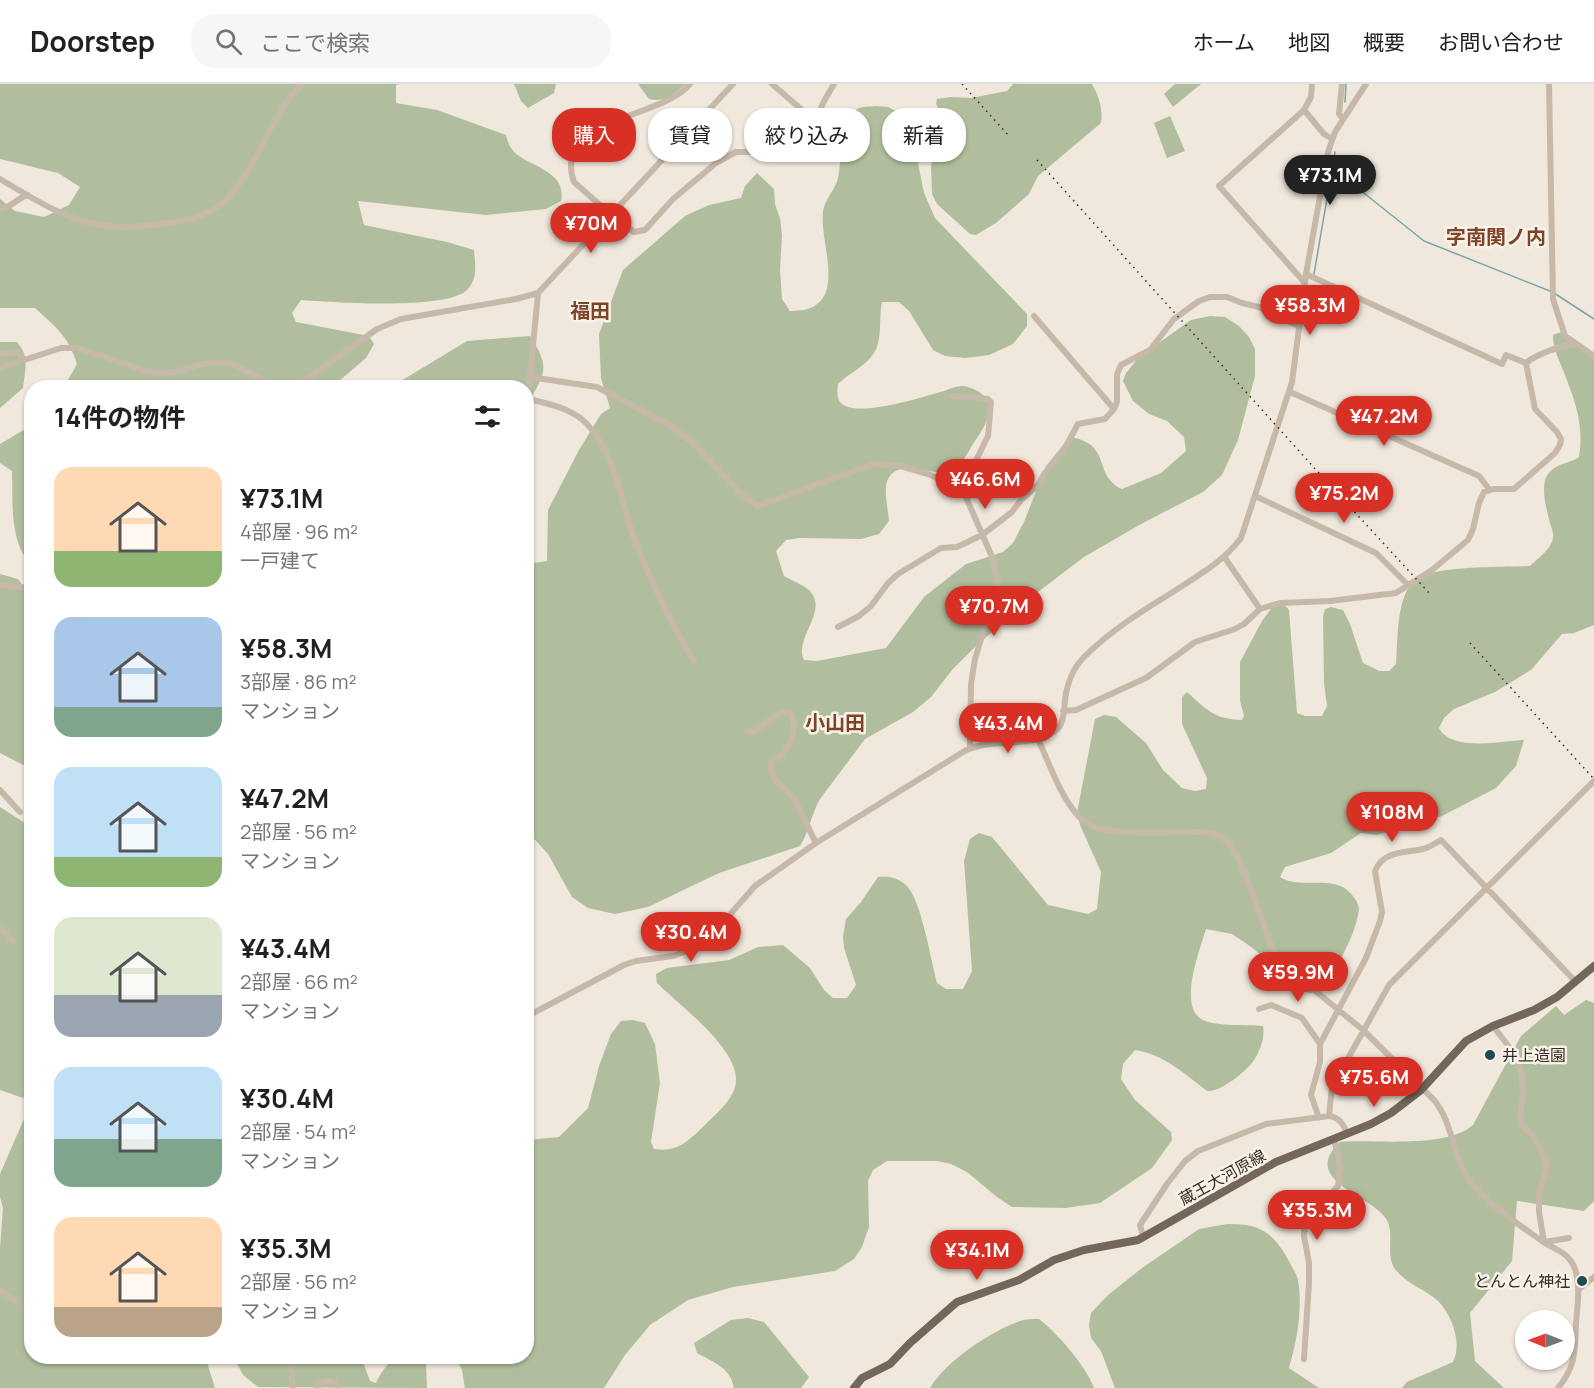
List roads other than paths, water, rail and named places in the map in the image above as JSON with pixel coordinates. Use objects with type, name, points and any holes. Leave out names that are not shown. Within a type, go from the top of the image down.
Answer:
[{"type":"main road","name":"蔵王大河原線","points":[[854,1388],[862,1378],[890,1364],[910,1343],[957,1302],[1019,1280],[1054,1260],[1084,1250],[1129,1243],[1256,1172],[1391,1113],[1421,1090],[1466,1041],[1492,1026],[1534,1010],[1557,998],[1594,966]]},
{"type":"street","points":[[0,179],[78,219],[99,225],[136,227],[180,222],[202,216],[215,210],[240,183],[281,111],[302,84]]},
{"type":"street","points":[[690,84],[678,96],[603,126],[586,136],[574,148],[572,176],[574,182],[611,215],[634,232],[640,232],[653,222],[673,199],[716,163],[736,152],[744,152]]},
{"type":"street","points":[[306,380],[377,329],[389,323],[538,293],[734,84]]},
{"type":"street","points":[[772,84],[800,108]]},
{"type":"street","points":[[823,108],[834,84]]},
{"type":"street","points":[[1305,283],[1219,186],[1304,110],[1311,97],[1312,84]]},
{"type":"street","points":[[1342,84],[1339,114],[1343,119]]},
{"type":"street","points":[[534,1013],[624,965],[643,959],[673,956],[696,948],[719,927],[755,886],[816,843],[970,748],[993,742],[1023,743],[1038,739],[1060,727],[1067,687],[1073,672],[1083,658],[1124,624],[1225,558],[1241,538],[1290,393],[1322,176],[1332,139],[1366,84]]},
{"type":"street","points":[[1549,84],[1553,293],[1563,331],[1568,340],[1594,356]]},
{"type":"street","points":[[1304,110],[1324,134],[1332,139]]},
{"type":"street","points":[[0,209],[9,207],[18,198],[28,195]]},
{"type":"street","points":[[1306,274],[1502,364],[1506,355],[1526,363]]},
{"type":"street","points":[[530,380],[538,293]]},
{"type":"street","points":[[838,627],[859,616],[871,606],[888,583],[898,574],[941,548],[957,548],[982,535],[1011,513],[1033,490],[1066,446],[1078,424],[1105,419],[1114,409],[1117,402],[1117,374],[1121,366],[1150,350],[1174,319],[1199,301],[1210,297],[1227,297],[1259,307],[1299,326]]},
{"type":"street","points":[[1034,316],[1114,409]]},
{"type":"street","points":[[1558,348],[1563,331]]},
{"type":"street","points":[[1526,363],[1532,358],[1568,344],[1576,345]]},
{"type":"street","points":[[0,368],[61,348],[77,348],[152,373],[173,374],[210,363],[227,363],[261,380]]},
{"type":"street","points":[[0,354],[17,352],[24,359]]},
{"type":"street","points":[[1063,711],[1076,710],[1146,678],[1196,642],[1244,624],[1260,609],[1280,603],[1374,597],[1396,593],[1409,586],[1468,540],[1479,503],[1485,492],[1489,489],[1514,489],[1555,453],[1560,445],[1561,439],[1557,432],[1535,409],[1526,363]]},
{"type":"street","points":[[530,377],[597,387],[668,424],[693,443],[740,493],[757,506],[874,464],[900,466],[934,476],[954,485],[965,495],[993,559],[998,583],[975,659],[971,684],[970,748]]},
{"type":"street","points":[[1290,393],[1479,476],[1489,489]]},
{"type":"street","points":[[953,396],[988,399],[991,402],[988,436],[967,479],[965,495]]},
{"type":"street","points":[[534,401],[565,410],[585,422],[593,432],[609,461],[653,585],[694,661]]},
{"type":"street","points":[[1256,496],[1376,553],[1409,586]]},
{"type":"street","points":[[1225,558],[1260,609]]},
{"type":"street","points":[[0,585],[24,587]]},
{"type":"street","points":[[747,731],[753,732],[781,712],[791,713],[793,718],[791,740],[783,754],[771,763],[771,771],[775,782],[792,796],[816,843]]},
{"type":"street","points":[[1038,739],[1058,784],[1070,804],[1079,816],[1094,827],[1125,831],[1205,832],[1216,834],[1229,842],[1275,955],[1280,962],[1363,1030],[1443,1111],[1459,1164],[1470,1181],[1489,1200],[1544,1242],[1561,1250],[1572,1263],[1578,1276],[1574,1363],[1568,1376],[1558,1388]]},
{"type":"street","points":[[1347,1133],[1333,1117],[1332,1087],[1389,986],[1594,781]]},
{"type":"street","points":[[0,790],[20,812]]},
{"type":"street","points":[[1319,1118],[1311,1095],[1320,1062],[1320,1044],[1366,958],[1380,921],[1382,912],[1375,871],[1382,861],[1401,852],[1424,849],[1441,840],[1576,982]]},
{"type":"street","points":[[0,928],[13,941]]},
{"type":"street","points":[[1259,1009],[1271,1005],[1302,1018],[1320,1044]]},
{"type":"street","points":[[1492,1026],[1510,1048],[1521,1070],[1523,1094],[1520,1118],[1522,1125],[1538,1144],[1547,1166],[1539,1195],[1544,1242]]},
{"type":"street","points":[[1143,1236],[1140,1225],[1152,1205],[1192,1155],[1266,1124],[1333,1117]]},
{"type":"street","points":[[1304,1359],[1309,1282],[1309,1263],[1304,1236],[1305,1224],[1338,1186],[1340,1167],[1334,1138]]},
{"type":"street","points":[[1544,1242],[1569,1238]]},
{"type":"street","points":[[1578,1290],[1594,1277]]},
{"type":"street","points":[[0,1290],[17,1302]]},
{"type":"street","points":[[291,1364],[293,1388]]},
{"type":"street","points":[[317,1388],[318,1385],[332,1381],[338,1388]]},
{"type":"waterway","points":[[1345,102],[1346,84]]},
{"type":"waterway","points":[[1314,274],[1335,152]]},
{"type":"waterway","points":[[1331,169],[1424,241],[1550,291]]},
{"type":"waterway","points":[[1554,293],[1594,319]]},
{"type":"railway","points":[[962,84],[1010,137]]},
{"type":"railway","points":[[1037,160],[1431,595]]},
{"type":"railway","points":[[1470,643],[1594,779]]},
{"type":"place","name":"井上造園","points":[[1490,1055]]},
{"type":"place","name":"とんとん神社","points":[[1582,1281]]},
{"type":"district","name":"字南関ノ内","points":[[1496,236]]},
{"type":"district","name":"福田","points":[[590,310]]},
{"type":"district","name":"小山田","points":[[835,722]]}]
